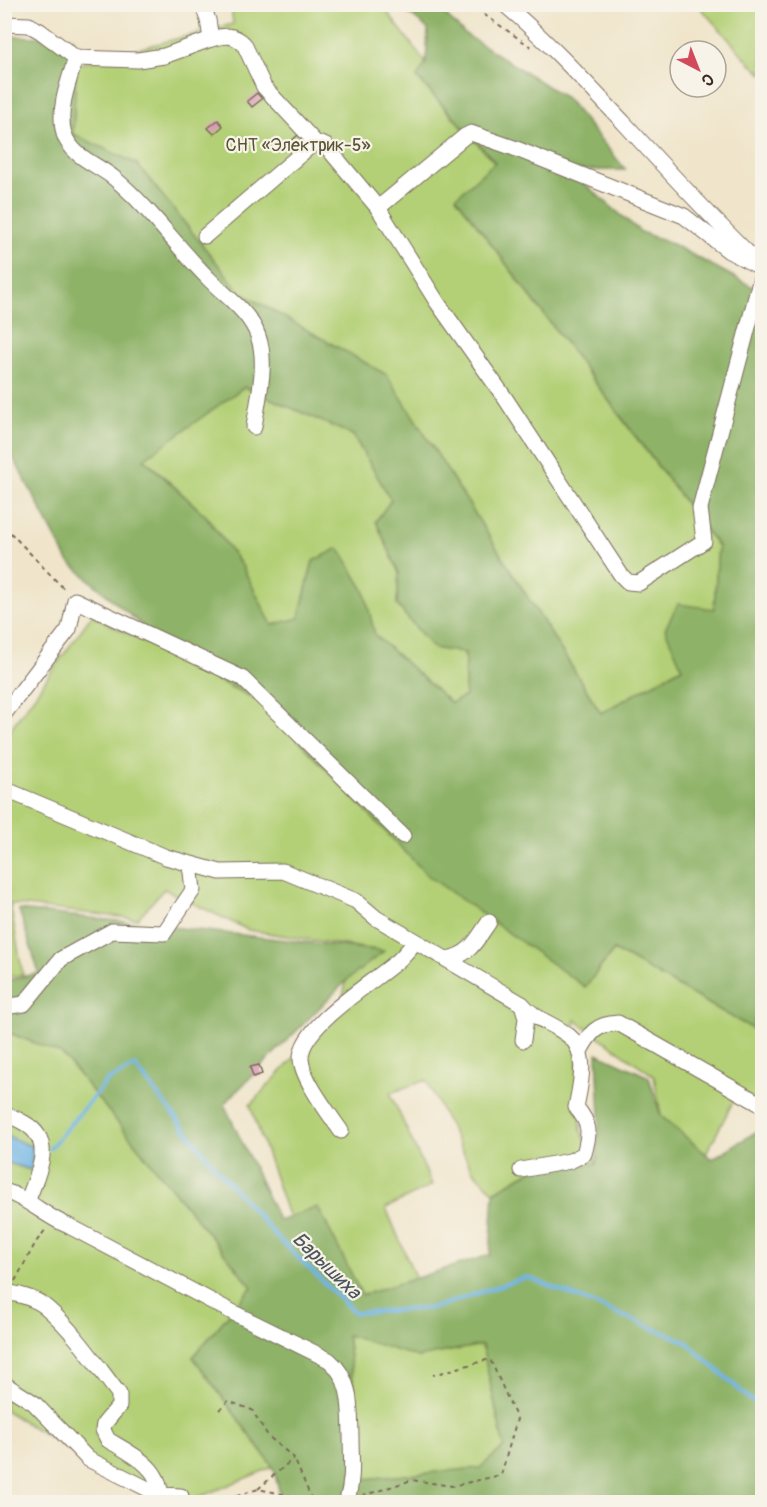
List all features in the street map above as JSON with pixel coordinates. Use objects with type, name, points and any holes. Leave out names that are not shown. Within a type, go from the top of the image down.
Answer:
[{"type":"street","points":[[202,4],[208,20],[211,39]]},
{"type":"street","points":[[504,4],[548,43],[702,208],[762,268]]},
{"type":"street","points":[[4,24],[29,25],[76,58],[138,60],[164,56],[211,39],[231,36],[239,39],[244,44],[264,87],[315,142],[326,146],[378,208],[438,302],[505,398],[621,575],[628,582],[639,583],[704,541],[700,508],[762,274]]},
{"type":"street","points":[[76,58],[64,103],[65,135],[80,156],[113,177],[129,191],[252,323],[261,351],[254,426]]},
{"type":"street","points":[[378,208],[471,133],[684,216],[729,250],[762,268]]},
{"type":"street","points":[[205,236],[315,142]]},
{"type":"street","points":[[4,714],[69,629],[75,600],[242,678],[403,836]]},
{"type":"street","points":[[4,789],[166,857],[220,872],[283,871],[356,901],[375,918],[522,1004],[532,1016],[567,1034],[580,1051],[582,1077],[576,1107],[586,1119],[589,1135],[584,1154],[570,1161],[521,1170]]},
{"type":"street","points":[[4,1007],[24,1004],[62,959],[112,931],[164,933],[193,890],[190,864]]},
{"type":"street","points":[[447,959],[468,951],[489,922]]},
{"type":"street","points":[[341,1131],[308,1080],[300,1058],[307,1038],[328,1016],[401,959],[415,942]]},
{"type":"street","points":[[522,1004],[526,1018],[523,1040]]},
{"type":"street","points":[[580,1051],[588,1037],[604,1024],[618,1023],[762,1105]]},
{"type":"street","points":[[4,1113],[31,1127],[42,1145],[43,1154],[28,1200]]},
{"type":"street","points":[[4,1191],[28,1200],[54,1220],[335,1365],[344,1379],[351,1405],[353,1480],[347,1501]]},
{"type":"street","points":[[7,1292],[46,1307],[69,1331],[119,1394],[119,1406],[104,1424],[104,1432],[108,1440],[152,1470],[159,1481],[160,1495]]},
{"type":"street","points":[[4,1384],[34,1403],[88,1459],[160,1495],[182,1496]]},
{"type":"path","points":[[469,4],[534,49],[548,43]]},
{"type":"path","points":[[4,526],[75,600]]},
{"type":"path","points":[[7,1292],[36,1242],[54,1220]]},
{"type":"path","points":[[258,1489],[312,1500],[347,1501],[412,1480],[452,1486],[501,1475],[517,1419],[490,1359],[433,1375]]},
{"type":"path","points":[[219,1410],[228,1401],[252,1410],[268,1436],[294,1458],[312,1500]]},
{"type":"path","points":[[219,1503],[258,1489],[294,1458]]},
{"type":"green space","name":"СНТ «Электрик-5»","points":[[231,5],[382,5],[426,63],[417,78],[495,163],[456,197],[718,547],[714,610],[683,667],[601,713],[387,375],[241,293],[137,164],[73,134],[76,65],[233,24]]},
{"type":"green space","points":[[398,5],[435,5],[465,34],[566,98],[626,170],[568,170],[641,232],[672,244],[762,292],[762,993],[753,1029],[614,950],[585,987],[427,875],[263,703],[186,664],[68,561],[5,442],[5,36],[73,38],[76,65],[73,134],[137,164],[241,293],[387,375],[601,713],[682,668],[665,629],[678,604],[714,609],[718,546],[456,197],[495,162],[417,77],[426,63],[428,29]],"holes":[[[244,387],[353,435],[391,500],[376,521],[399,573],[397,605],[433,648],[465,653],[465,696],[451,703],[375,635],[364,590],[339,548],[313,561],[299,618],[272,625],[242,566],[206,516],[144,459]]]},
{"type":"green space","points":[[698,5],[762,5],[762,74],[749,62]]},
{"type":"green space","points":[[244,387],[353,435],[392,500],[376,521],[399,573],[397,605],[433,648],[465,653],[465,696],[451,704],[374,635],[364,590],[313,561],[299,618],[272,626],[242,566],[206,516],[144,458]]},
{"type":"green space","points":[[92,615],[263,703],[585,987],[614,950],[753,1029],[762,1018],[762,1109],[736,1096],[706,1154],[661,1116],[654,1076],[575,1020],[581,1130],[596,1164],[537,1167],[494,1192],[472,1170],[426,1080],[390,1093],[432,1185],[386,1208],[416,1279],[361,1296],[318,1208],[289,1218],[250,1105],[341,1008],[346,981],[383,951],[248,930],[164,889],[137,919],[10,904],[23,975],[5,977],[4,741]]},
{"type":"green space","points":[[19,910],[384,951],[346,981],[224,1104],[279,1221],[318,1207],[362,1295],[490,1255],[494,1192],[537,1167],[596,1164],[600,1117],[597,1053],[649,1077],[661,1116],[712,1159],[759,1130],[762,1133],[762,1502],[282,1502],[273,1467],[193,1357],[252,1287],[62,1054],[5,1031],[4,981],[39,973]],"holes":[[[347,1335],[418,1357],[482,1345],[504,1447],[480,1468],[365,1479]]]},
{"type":"green space","points":[[4,1031],[62,1054],[252,1287],[193,1357],[273,1467],[187,1502],[154,1502],[5,1410],[5,1162],[30,1170],[33,1147],[5,1135]]},
{"type":"green space","points":[[347,1334],[418,1357],[482,1345],[504,1447],[480,1468],[365,1479]]},
{"type":"water","points":[[4,1135],[33,1147],[31,1170],[5,1162]]},
{"type":"building","points":[[257,93],[262,99],[252,107],[247,101]]},
{"type":"building","points":[[218,120],[223,126],[214,134],[208,128]]},
{"type":"building","points":[[298,135],[304,142],[293,151],[288,144]]},
{"type":"building","points":[[259,1065],[262,1074],[253,1077],[250,1067]]},
{"type":"waterway","name":"Барышиха","points":[[50,1148],[107,1081],[135,1066],[216,1168],[276,1236],[355,1313],[433,1308],[527,1277],[685,1341],[762,1410]]}]
